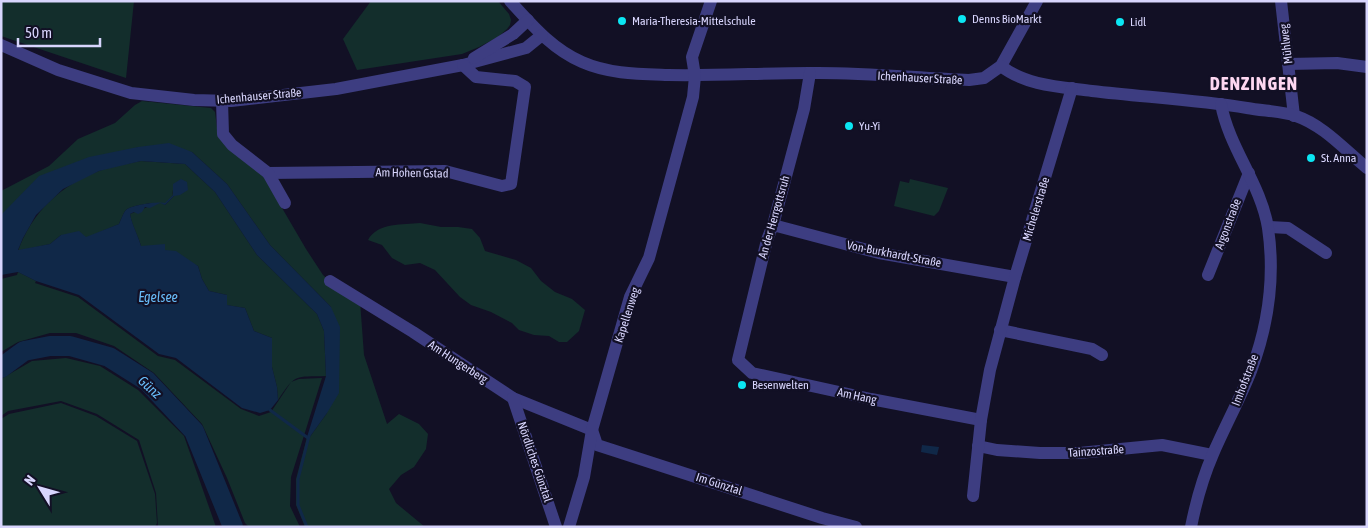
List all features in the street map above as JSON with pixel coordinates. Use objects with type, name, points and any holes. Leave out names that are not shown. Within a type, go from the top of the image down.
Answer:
[{"type":"street","points":[[510,1],[542,35]]},
{"type":"street","name":"Kapellenweg","points":[[569,527],[584,477],[592,430],[630,297],[649,258],[693,97],[695,76],[692,57],[711,1]]},
{"type":"street","points":[[1037,1],[1001,66],[1016,76],[1034,82],[1072,88],[1221,104],[1294,116],[1319,128],[1367,168]]},
{"type":"street","name":"Mühlweg","points":[[1285,5],[1288,64],[1294,116]]},
{"type":"street","name":"Ichenhauser Straße","points":[[463,65],[513,34],[528,20]]},
{"type":"street","name":"Ichenhauser Straße","points":[[1,44],[58,70],[131,93],[222,101],[336,89],[463,65],[526,48],[542,35],[562,52],[583,62],[605,69],[632,74],[695,76],[810,73],[968,80],[984,78],[1001,66]]},
{"type":"street","points":[[1288,64],[1337,63],[1367,67]]},
{"type":"street","name":"Am Hohen Gstad","points":[[268,173],[444,171],[502,186],[511,184],[525,87],[515,81],[476,77],[463,65]]},
{"type":"street","name":"An der Herrgottsruh","points":[[738,360],[765,249],[804,109],[810,73]]},
{"type":"street","name":"Michelerstraße","points":[[973,496],[981,420],[990,370],[1015,276],[1072,88]]},
{"type":"street","points":[[222,101],[224,134],[232,146],[268,173],[285,203]]},
{"type":"street","name":"Imhofstraße","points":[[1191,527],[1196,501],[1212,455],[1251,370],[1267,312],[1272,260],[1268,227],[1262,204],[1227,124],[1221,104]]},
{"type":"street","name":"Argonstraße","points":[[1208,275],[1249,173]]},
{"type":"street","name":"Von-Burkhardt-Straße","points":[[773,225],[879,252],[1015,276]]},
{"type":"street","points":[[1268,227],[1288,228],[1326,253]]},
{"type":"street","name":"Am Hungerberg","points":[[330,281],[413,332],[512,398],[592,430]]},
{"type":"street","points":[[1000,330],[1092,349],[1102,355]]},
{"type":"street","name":"Am Hang","points":[[738,360],[752,373],[870,399],[981,420]]},
{"type":"street","name":"Nördliches Günztal","points":[[512,398],[556,527]]},
{"type":"street","name":"Im Günztal","points":[[592,430],[597,445],[822,518],[856,527]]},
{"type":"street","name":"Tainzostraße","points":[[978,446],[997,450],[1040,454],[1079,453],[1162,445],[1212,455]]},
{"type":"green space","points":[[1,1],[134,1],[126,78],[1,36]]},
{"type":"green space","points":[[371,1],[498,1],[509,14],[511,20],[507,29],[498,37],[462,54],[357,70],[343,39]]},
{"type":"green space","points":[[142,101],[211,108],[215,112],[218,136],[261,172],[323,275],[334,285],[360,301],[364,355],[387,424],[399,414],[419,424],[428,434],[426,449],[414,467],[401,475],[389,489],[396,503],[425,527],[305,527],[296,505],[296,479],[307,437],[309,438],[327,413],[331,307],[270,245],[227,184],[192,152],[138,147],[1,215],[1,191],[49,166],[78,139],[115,123]]},
{"type":"green space","points":[[141,161],[185,164],[215,192],[257,255],[317,314],[324,331],[326,376],[297,378],[278,400],[272,367],[272,338],[254,331],[245,308],[226,305],[227,295],[209,291],[202,279],[198,266],[165,250],[141,246],[130,214],[158,203],[129,208],[124,213],[119,224],[86,238],[61,235],[50,244],[18,251],[31,224],[39,213],[49,202],[72,184],[114,166]],"holes":[[[172,190],[174,196],[165,205],[162,203],[165,204],[173,195]]]},
{"type":"green space","points":[[910,179],[948,188],[939,211],[934,216],[894,206],[900,181],[909,183]]},
{"type":"green space","points":[[420,223],[441,227],[472,229],[480,238],[485,251],[516,260],[531,268],[541,281],[555,292],[572,299],[585,310],[579,331],[567,342],[559,342],[549,336],[534,335],[519,330],[512,323],[491,312],[471,305],[460,297],[435,270],[420,263],[405,265],[392,258],[382,245],[368,240],[372,234],[384,227]]},
{"type":"green space","points":[[18,272],[36,281],[35,283],[78,297],[158,356],[175,360],[241,409],[259,416],[271,412],[291,382],[299,379],[322,378],[291,477],[290,506],[300,527],[249,527],[245,523],[202,424],[154,373],[114,346],[76,333],[50,333],[18,342],[1,352],[1,279],[17,275]]},
{"type":"green space","points":[[66,358],[100,366],[138,390],[184,436],[216,527],[158,527],[156,493],[139,440],[97,414],[61,401],[8,411],[1,416],[1,379],[32,361]]},
{"type":"green space","points":[[61,403],[96,416],[137,441],[155,494],[157,523],[155,527],[1,527],[1,419],[9,414]]},
{"type":"water","name":"Egelsee","points":[[169,143],[192,152],[227,184],[270,245],[331,307],[340,327],[339,393],[309,438],[307,437],[326,376],[324,331],[317,314],[257,255],[215,192],[185,164],[141,161],[99,171],[63,189],[36,215],[18,250],[50,244],[61,235],[79,231],[86,237],[119,224],[124,213],[129,208],[160,203],[150,208],[145,207],[138,214],[134,212],[130,214],[141,246],[165,244],[165,250],[176,251],[198,266],[202,279],[209,291],[227,295],[227,305],[245,308],[254,331],[272,338],[272,367],[278,400],[270,410],[260,413],[242,408],[176,358],[159,354],[79,295],[36,281],[18,272],[1,275],[1,215],[39,176],[89,157]]},
{"type":"water","name":"Egelsee","points":[[181,179],[187,182],[188,190],[174,196],[165,205],[160,203],[165,203],[173,195],[173,184]]},
{"type":"water","points":[[922,445],[939,447],[937,455],[921,452]]},
{"type":"waterway","name":"Günz","points":[[1,368],[24,351],[50,346],[70,346],[109,357],[147,381],[194,431],[233,527]]},
{"type":"waterway","points":[[270,410],[308,438]]},
{"type":"waterway","points":[[307,527],[298,505],[298,479],[309,436]]},
{"type":"place","name":"Denns BioMarkt","points":[[962,19]]},
{"type":"place","name":"Maria-Theresia-Mittelschule","points":[[622,21]]},
{"type":"place","name":"Lidl","points":[[1120,22]]},
{"type":"place","name":"Yu-Yi","points":[[849,126]]},
{"type":"place","name":"St. Anna","points":[[1311,158]]},
{"type":"place","name":"Besenwelten","points":[[742,385]]},
{"type":"district","name":"DENZINGEN","points":[[1254,83]]}]
